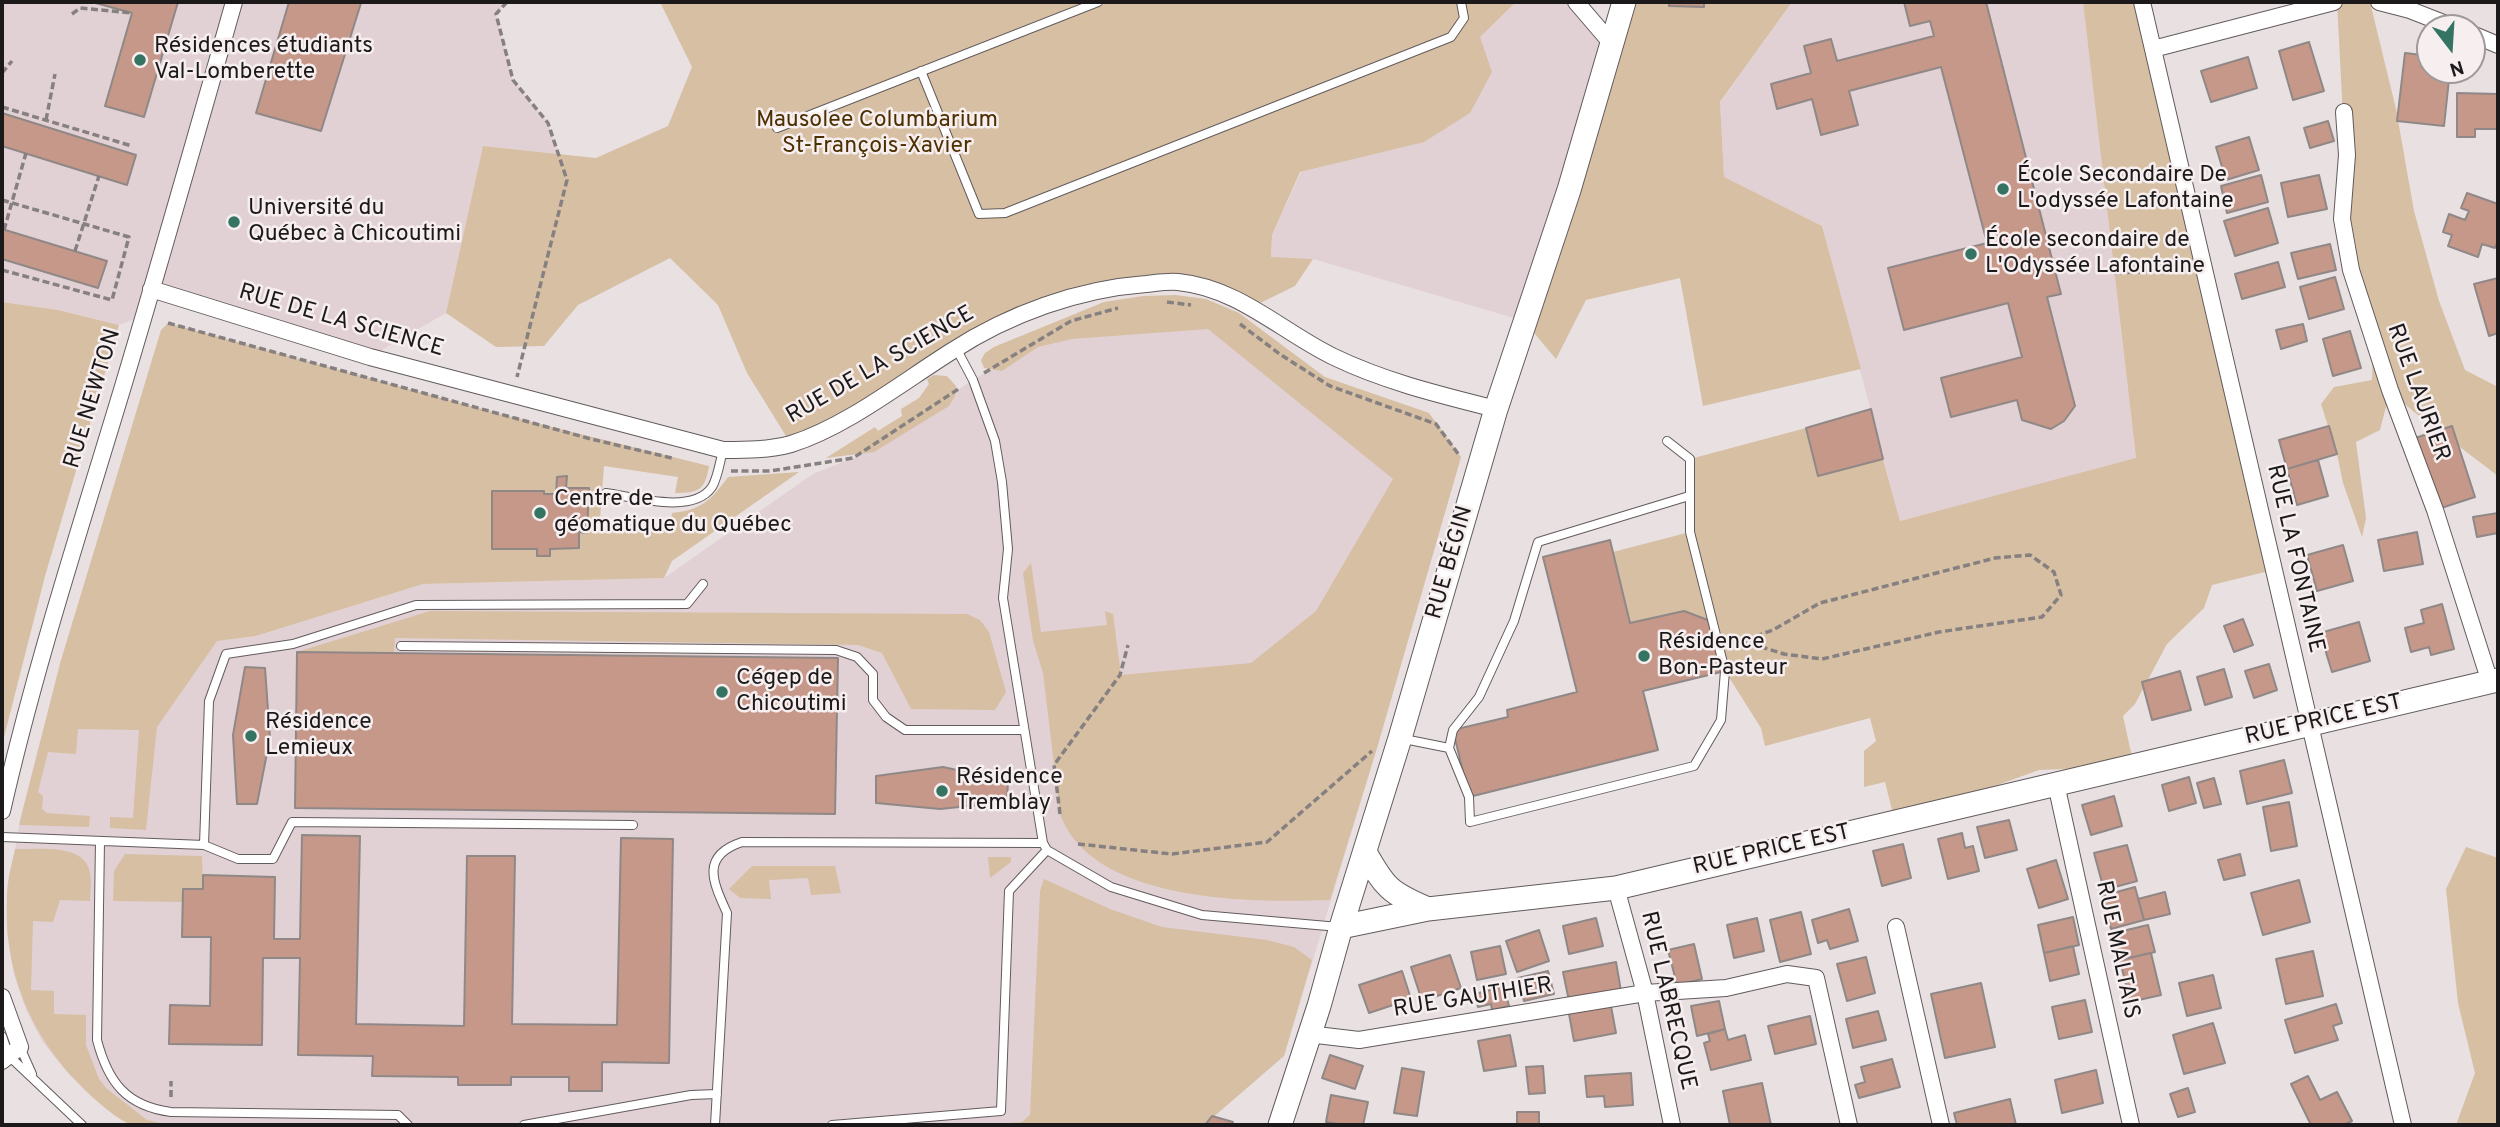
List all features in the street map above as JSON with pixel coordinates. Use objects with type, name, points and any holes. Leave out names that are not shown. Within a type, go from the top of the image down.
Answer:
[{"type":"street","name":"RUE NEWTON","points":[[2,811],[20,729],[62,580],[151,289],[234,2]]},
{"type":"street","points":[[1576,2],[1612,44]]},
{"type":"street","name":"RUE BÉGIN","points":[[1280,1125],[1400,738],[1496,409],[1569,190],[1624,2]]},
{"type":"street","name":"RUE LA FONTAINE","points":[[2142,2],[2403,1125]]},
{"type":"street","points":[[2153,49],[2334,2]]},
{"type":"street","points":[[2379,2],[2420,14]]},
{"type":"street","name":"RUE LAURIER","points":[[2344,113],[2347,155],[2342,219],[2351,270],[2385,378],[2435,510],[2494,681]]},
{"type":"street","name":"RUE DE LA SCIENCE","points":[[151,289],[370,357],[723,450],[755,450],[791,444],[830,426],[881,397],[956,348],[1015,317],[1070,297],[1125,286],[1177,282],[1216,290],[1252,307],[1333,357],[1389,380],[1496,409]]},
{"type":"street","name":"RUE PRICE EST","points":[[1341,927],[1428,909],[1616,888],[2494,681]]},
{"type":"street","name":"RUE MALTAIS","points":[[2056,784],[2131,1125]]},
{"type":"street","points":[[1365,852],[1380,878],[1397,896],[1428,909]]},
{"type":"street","name":"RUE LABRECQUE","points":[[1616,888],[1645,993],[1672,1125]]},
{"type":"street","points":[[1896,927],[1941,1125]]},
{"type":"street","name":"RUE GAUTHIER","points":[[1308,1034],[1359,1040],[1645,993],[1726,988],[1787,974],[1816,978],[1849,1125]]},
{"type":"street","points":[[2,998],[10,1054]]},
{"type":"lane","points":[[777,128],[1098,2]]},
{"type":"lane","points":[[921,71],[979,214],[1005,213],[1451,37],[1464,18],[1461,2]]},
{"type":"lane","points":[[832,1125],[1001,1111],[1009,891],[1045,847],[1023,730],[1003,598],[1008,549],[995,441],[973,380],[956,348]]},
{"type":"lane","points":[[1667,441],[1690,459],[1690,532],[1725,671],[1721,720],[1695,766],[1470,822],[1469,797],[1450,748],[1453,730],[1479,696],[1514,621],[1538,542],[1689,496]]},
{"type":"lane","points":[[606,493],[683,503],[705,494],[712,486],[723,450]]},
{"type":"lane","points":[[205,845],[209,701],[226,654],[293,644],[416,606],[687,604],[703,584]]},
{"type":"lane","points":[[401,646],[836,650],[857,656],[873,674],[873,701],[886,717],[905,730],[1023,730]]},
{"type":"lane","points":[[1400,738],[1450,748]]},
{"type":"lane","points":[[2,837],[205,845],[238,859],[273,859],[292,822],[633,825]]},
{"type":"lane","points":[[100,841],[97,1040],[104,1066],[116,1084],[134,1100],[152,1110],[398,1115],[408,1125]]},
{"type":"lane","points":[[715,1125],[727,913],[713,883],[712,870],[718,857],[728,847],[742,842],[1016,844],[1045,847]]},
{"type":"lane","name":"RUE PRICE EST","points":[[1045,847],[1111,887],[1202,915],[1341,927]]},
{"type":"lane","points":[[2,1037],[10,1054],[82,1125]]},
{"type":"lane","points":[[2,1037],[10,1054],[33,1077]]},
{"type":"lane","points":[[524,1125],[691,1095],[717,1094]]},
{"type":"lane","points":[[556,1119],[565,1125]]},
{"type":"path","points":[[504,415],[524,355],[534,303],[567,180],[548,123],[513,80],[496,14],[507,2]]},
{"type":"path","points":[[72,14],[80,8],[132,13]]},
{"type":"path","points":[[2,73],[12,61]]},
{"type":"path","points":[[46,120],[55,74]]},
{"type":"path","points":[[2,107],[132,146]]},
{"type":"path","points":[[4,230],[26,153]]},
{"type":"path","points":[[75,251],[99,176]]},
{"type":"path","points":[[2,200],[129,237],[112,300],[2,270]]},
{"type":"path","points":[[2114,273],[2204,270]]},
{"type":"path","points":[[1165,301],[1197,306]]},
{"type":"path","points":[[718,468],[733,472],[770,471],[853,458],[973,380],[1071,321],[1127,305]]},
{"type":"path","points":[[168,323],[590,439],[683,460]]},
{"type":"path","points":[[1238,323],[1281,355],[1330,386],[1436,424],[1461,457]]},
{"type":"path","points":[[1717,641],[1742,641],[1784,654],[1822,659],[1939,632],[2042,617],[2061,596],[2054,572],[2030,555],[1995,558],[1820,603],[1773,630],[1742,641]]},
{"type":"path","points":[[1060,814],[1054,765],[1120,675],[1128,645]]},
{"type":"path","points":[[1077,844],[1172,854],[1267,842],[1377,748]]},
{"type":"path","points":[[171,1082],[171,1102]]},
{"type":"shaded area","name":"Université du Québec à Chicoutimi","points":[[2,2],[507,2],[496,14],[513,80],[548,123],[559,154],[483,146],[446,313],[370,357],[151,289],[143,316],[119,325],[58,310],[2,302]]},
{"type":"shaded area","points":[[1516,2],[1576,2],[1612,44],[1524,321],[1313,259],[1271,258],[1272,235],[1301,172],[1352,159]]},
{"type":"shaded area","name":"École secondaire de L'Odyssée Lafontaine","points":[[1792,2],[2083,2],[2136,459],[1900,521],[1822,226],[1724,178],[1720,103]]},
{"type":"shaded area","name":"Cégep de Chicoutimi","points":[[1165,301],[1281,355],[1461,457],[1284,1056],[1204,1125],[132,1125],[91,1096],[42,1041],[26,1010],[14,975],[7,933],[7,894],[21,816],[61,660],[256,636],[423,584],[664,578],[813,474],[853,458],[973,380],[1071,321]]},
{"type":"green space","name":"Mausolee Columbarium St-François-Xavier","points":[[660,2],[1516,2],[1480,37],[1492,72],[1470,113],[1424,142],[1300,172],[1272,235],[1271,257],[1313,259],[1295,286],[1252,307],[1216,290],[1125,286],[1015,317],[791,444],[747,373],[718,305],[670,258],[578,305],[544,346],[496,347],[446,313],[483,146],[596,158],[668,126],[692,67]]},
{"type":"green space","points":[[1624,2],[1792,2],[1720,102],[1724,177],[1822,226],[1861,369],[1703,406],[1680,278],[1586,300],[1556,359],[1524,321]]},
{"type":"green space","points":[[2083,2],[2142,2],[2273,570],[2212,585],[2204,608],[2167,644],[2135,704],[2123,716],[2134,766],[2039,770],[1895,822],[1885,782],[1864,787],[1864,751],[1876,741],[1870,718],[1765,746],[1761,728],[1725,671],[1630,623],[1613,552],[1690,532],[1690,459],[1806,428],[1819,476],[1883,459],[1900,521],[2136,458]]},
{"type":"green space","points":[[2337,2],[2370,2],[2396,109],[2414,211],[2439,301],[2465,370],[2498,387],[2498,476],[2390,391],[2380,430],[2356,442],[2366,518],[2362,537],[2343,483],[2321,404],[2334,387],[2372,380],[2373,343],[2351,270]]},
{"type":"green space","points":[[1176,295],[1206,299],[1239,313],[1325,377],[1429,413],[1461,457],[1330,900],[1219,898],[1178,892],[1139,881],[1105,865],[1078,843],[1060,814],[1043,673],[1033,641],[1023,573],[1031,563],[1041,632],[1107,625],[1105,611],[1113,614],[1121,675],[1251,663],[1316,611],[1393,479],[1208,329],[1072,339],[1038,347],[1002,371],[984,368],[981,360],[985,353],[994,347],[1104,302],[1143,296]]},
{"type":"green space","points":[[2,302],[58,310],[119,325],[45,576],[2,745]]},
{"type":"green space","points":[[168,323],[504,415],[709,466],[700,488],[675,493],[678,477],[604,466],[600,519],[669,531],[672,513],[705,503],[728,477],[799,472],[672,561],[664,578],[423,584],[256,636],[217,641],[157,727],[146,830],[110,828],[110,817],[133,818],[139,730],[78,729],[76,754],[48,752],[38,792],[43,796],[42,809],[47,813],[90,816],[89,827],[19,825],[61,660],[161,330]]},
{"type":"green space","points":[[934,375],[947,376],[956,386],[955,396],[949,406],[874,452],[826,458],[875,427],[878,431],[902,416],[901,409],[919,398],[929,384],[927,379]]},
{"type":"green space","points":[[430,611],[967,614],[980,620],[989,632],[1006,692],[995,710],[911,709],[882,653],[858,645],[395,638],[394,653],[297,652]]},
{"type":"green space","points":[[2466,847],[2498,858],[2498,1125],[2456,1125],[2475,1073],[2458,1003],[2446,889]]},
{"type":"green space","points":[[15,849],[70,852],[86,863],[91,876],[90,901],[60,900],[53,922],[33,921],[31,990],[54,991],[54,1014],[86,1015],[86,1045],[99,1079],[107,1089],[147,1120],[171,1125],[133,1125],[114,1115],[87,1092],[64,1067],[34,1024],[15,976],[7,923],[7,890]]},
{"type":"green space","points":[[125,854],[202,856],[203,889],[183,889],[183,902],[113,901],[114,871]]},
{"type":"green space","points":[[988,857],[1011,857],[1011,862],[990,878]]},
{"type":"green space","points":[[752,866],[835,866],[841,893],[811,895],[808,878],[769,880],[771,899],[740,898],[729,889]]},
{"type":"green space","points":[[1044,879],[1110,909],[1162,927],[1267,940],[1294,947],[1312,960],[1284,1056],[1204,1125],[986,1125],[1022,1122],[1030,1115],[1040,891]]},
{"type":"building","name":"Résidences étudiants Val-Lomberette","points":[[92,2],[178,2],[144,117],[105,106],[132,13]]},
{"type":"building","points":[[289,2],[361,3],[321,131],[256,113]]},
{"type":"building","points":[[1669,2],[1704,2],[1704,7],[1669,6]]},
{"type":"building","name":"École Secondaire De L'odyssée Lafontaine","points":[[1904,2],[1986,2],[2061,294],[2047,297],[2075,406],[2064,421],[2051,429],[2022,420],[2017,400],[1951,417],[1941,378],[2022,357],[2008,303],[1904,330],[1888,268],[1987,243],[1941,67],[1849,91],[1858,125],[1821,135],[1812,99],[1777,109],[1771,84],[1811,73],[1804,46],[1831,39],[1837,61],[1934,36],[1930,21],[1910,26]]},
{"type":"building","points":[[2309,42],[2324,91],[2293,100],[2279,51]]},
{"type":"building","points":[[2405,53],[2416,54],[2416,84],[2448,84],[2444,126],[2397,121]]},
{"type":"building","points":[[2248,57],[2257,88],[2211,102],[2201,71]]},
{"type":"building","points":[[2457,93],[2498,94],[2498,129],[2475,129],[2475,137],[2457,137]]},
{"type":"building","points":[[2,113],[136,155],[127,185],[2,146]]},
{"type":"building","points":[[2328,121],[2334,141],[2310,148],[2304,128]]},
{"type":"building","points":[[2249,137],[2259,170],[2226,180],[2216,147]]},
{"type":"building","points":[[2261,175],[2268,202],[2227,213],[2221,186]]},
{"type":"building","points":[[2319,175],[2327,209],[2288,217],[2281,183]]},
{"type":"building","points":[[2467,193],[2498,204],[2498,240],[2495,248],[2482,244],[2478,257],[2448,246],[2452,235],[2443,232],[2449,214],[2465,220],[2469,211],[2461,208]]},
{"type":"building","points":[[2268,208],[2278,243],[2235,256],[2224,221]]},
{"type":"building","points":[[2,229],[107,261],[98,288],[2,259]]},
{"type":"building","points":[[2330,244],[2336,270],[2298,279],[2291,253]]},
{"type":"building","points":[[2278,262],[2285,287],[2242,299],[2235,274]]},
{"type":"building","points":[[2335,277],[2344,309],[2309,319],[2300,287]]},
{"type":"building","points":[[2498,278],[2498,333],[2489,336],[2474,284]]},
{"type":"building","points":[[2303,324],[2307,341],[2281,349],[2276,330]]},
{"type":"building","points":[[2350,331],[2361,368],[2333,376],[2323,339]]},
{"type":"building","points":[[1871,409],[1883,459],[1818,476],[1806,428]]},
{"type":"building","points":[[2329,426],[2337,454],[2287,469],[2279,440]]},
{"type":"building","points":[[2452,426],[2475,497],[2435,510],[2412,439]]},
{"type":"building","points":[[2318,460],[2328,496],[2297,505],[2287,469]]},
{"type":"building","name":"Centre de géomatique du Québec","points":[[567,476],[566,488],[589,488],[587,533],[579,532],[579,548],[550,549],[550,556],[537,556],[537,549],[492,549],[492,491],[544,491],[544,494],[556,494],[557,477]]},
{"type":"building","points":[[2498,513],[2498,533],[2477,537],[2473,517]]},
{"type":"building","points":[[2417,532],[2423,564],[2384,571],[2378,540]]},
{"type":"building","name":"Résidence Bon-Pasteur","points":[[1610,540],[1630,623],[1684,611],[1713,622],[1725,671],[1643,691],[1658,750],[1469,797],[1453,730],[1508,717],[1507,710],[1577,692],[1543,557]]},
{"type":"building","points":[[2343,545],[2353,581],[2317,591],[2307,555]]},
{"type":"building","points":[[2442,604],[2454,649],[2431,655],[2429,647],[2411,652],[2405,628],[2424,623],[2421,610]]},
{"type":"building","points":[[2243,619],[2253,645],[2234,652],[2224,626]]},
{"type":"building","points":[[2359,622],[2370,661],[2332,672],[2320,633]]},
{"type":"building","name":"Cégep de Chicoutimi","points":[[297,652],[838,658],[835,814],[295,808]]},
{"type":"building","points":[[2269,664],[2277,690],[2254,698],[2245,671]]},
{"type":"building","name":"Résidence Lemieux","points":[[245,667],[265,668],[270,738],[257,804],[237,804],[233,735]]},
{"type":"building","points":[[2224,669],[2232,697],[2205,705],[2197,677]]},
{"type":"building","points":[[2180,671],[2191,710],[2152,720],[2142,682]]},
{"type":"building","points":[[2284,760],[2292,793],[2247,804],[2240,771]]},
{"type":"building","name":"Résidence Tremblay","points":[[943,767],[1008,781],[1007,802],[940,809],[876,803],[876,776]]},
{"type":"building","points":[[2189,777],[2196,803],[2169,811],[2162,785]]},
{"type":"building","points":[[2214,778],[2221,804],[2204,808],[2197,783]]},
{"type":"building","points":[[2114,796],[2122,826],[2091,835],[2082,805]]},
{"type":"building","points":[[2289,802],[2297,846],[2271,851],[2263,807]]},
{"type":"building","points":[[2009,820],[2017,850],[1985,858],[1977,827]]},
{"type":"building","points":[[1962,833],[1965,848],[1973,846],[1979,871],[1948,879],[1938,839]]},
{"type":"building","points":[[302,835],[360,836],[356,1024],[464,1026],[467,856],[515,856],[512,1024],[617,1025],[621,838],[673,839],[669,1063],[602,1062],[602,1091],[569,1091],[569,1077],[511,1077],[511,1085],[458,1085],[458,1077],[372,1076],[373,1056],[298,1055],[300,958],[263,958],[262,1045],[169,1044],[170,1005],[210,1006],[211,937],[182,937],[183,889],[203,889],[203,875],[275,877],[274,939],[300,939]]},
{"type":"building","points":[[1903,844],[1911,878],[1882,886],[1873,851]]},
{"type":"building","points":[[2127,845],[2137,881],[2104,890],[2094,853]]},
{"type":"building","points":[[2240,854],[2245,875],[2224,880],[2218,860]]},
{"type":"building","points":[[2056,860],[2068,899],[2039,908],[2027,869]]},
{"type":"building","points":[[2299,880],[2310,922],[2263,935],[2251,893]]},
{"type":"building","points":[[2135,887],[2144,920],[2111,929],[2102,896]]},
{"type":"building","points":[[2165,892],[2170,914],[2144,920],[2138,899]]},
{"type":"building","points":[[1849,909],[1858,941],[1830,949],[1827,940],[1818,943],[1812,920]]},
{"type":"building","points":[[1801,912],[1811,954],[1780,962],[1770,920]]},
{"type":"building","points":[[2073,917],[2079,945],[2044,953],[2038,925]]},
{"type":"building","points":[[1596,918],[1603,946],[1569,954],[1563,926]]},
{"type":"building","points":[[1757,918],[1764,951],[1734,958],[1727,925]]},
{"type":"building","points":[[2148,925],[2155,952],[2120,960],[2114,933]]},
{"type":"building","points":[[1539,930],[1549,961],[1517,972],[1506,941]]},
{"type":"building","points":[[1694,944],[1702,979],[1677,985],[1668,950]]},
{"type":"building","points":[[1500,946],[1506,974],[1477,980],[1471,952]]},
{"type":"building","points":[[2073,946],[2079,974],[2050,981],[2044,953]]},
{"type":"building","points":[[2313,951],[2323,996],[2286,1004],[2276,959]]},
{"type":"building","points":[[2151,953],[2161,995],[2130,1002],[2120,960]]},
{"type":"building","points":[[1450,955],[1461,988],[1422,1001],[1411,967]]},
{"type":"building","points":[[1866,957],[1875,993],[1847,1001],[1837,964]]},
{"type":"building","points":[[1616,962],[1621,991],[1569,1001],[1563,972]]},
{"type":"building","points":[[1402,971],[1411,999],[1369,1013],[1359,985]]},
{"type":"building","points":[[1548,971],[1554,994],[1524,1001],[1518,978]]},
{"type":"building","points":[[2213,975],[2221,1008],[2187,1016],[2179,983]]},
{"type":"building","points":[[1981,983],[1995,1047],[1945,1058],[1931,994]]},
{"type":"building","points":[[1504,986],[1509,1006],[1492,1010],[1491,1004],[1478,1007],[1475,994]]},
{"type":"building","points":[[2085,1000],[2092,1032],[2059,1039],[2052,1007]]},
{"type":"building","points":[[1610,1001],[1616,1033],[1574,1041],[1569,1014]]},
{"type":"building","points":[[1719,1001],[1725,1029],[1697,1036],[1691,1006]]},
{"type":"building","points":[[2336,1004],[2342,1023],[2333,1026],[2338,1040],[2295,1053],[2285,1020]]},
{"type":"building","points":[[1878,1011],[1886,1040],[1853,1048],[1846,1019]]},
{"type":"building","points":[[1810,1016],[1816,1044],[1775,1054],[1768,1026]]},
{"type":"building","points":[[2213,1023],[2225,1063],[2184,1074],[2173,1035]]},
{"type":"building","points":[[1725,1029],[1728,1040],[1745,1035],[1751,1060],[1711,1070],[1704,1043],[1710,1041],[1708,1034]]},
{"type":"building","points":[[1510,1035],[1516,1066],[1484,1071],[1478,1041]]},
{"type":"building","points":[[1330,1055],[1363,1066],[1355,1089],[1322,1078]]},
{"type":"building","points":[[1892,1059],[1900,1087],[1859,1098],[1855,1085],[1865,1082],[1861,1067]]},
{"type":"building","points":[[1543,1066],[1545,1093],[1529,1094],[1526,1067]]},
{"type":"building","points":[[1402,1068],[1424,1072],[1417,1116],[1394,1113]]},
{"type":"building","points":[[2096,1070],[2103,1103],[2062,1113],[2055,1080]]},
{"type":"building","points":[[1631,1073],[1633,1105],[1605,1107],[1604,1096],[1587,1097],[1585,1076]]},
{"type":"building","points":[[2308,1076],[2320,1100],[2337,1092],[2352,1121],[2343,1125],[2311,1125],[2291,1084]]},
{"type":"building","points":[[1762,1083],[1771,1125],[1730,1125],[1723,1091]]},
{"type":"building","points":[[2188,1088],[2195,1112],[2178,1117],[2170,1094]]},
{"type":"building","points":[[1331,1095],[1368,1102],[1363,1125],[1326,1122]]},
{"type":"building","points":[[2010,1099],[2016,1125],[1957,1125],[1954,1113]]},
{"type":"building","points":[[1517,1112],[1539,1112],[1539,1125],[1517,1125]]},
{"type":"building","points":[[1212,1116],[1233,1122],[1232,1125],[1205,1125]]},
{"type":"place","name":"Résidences étudiants Val-Lomberette","points":[[140,60]]},
{"type":"place","name":"École Secondaire De L'odyssée Lafontaine","points":[[2003,189]]},
{"type":"place","name":"Université du Québec à Chicoutimi","points":[[234,222]]},
{"type":"place","name":"École secondaire de L'Odyssée Lafontaine","points":[[1971,254]]},
{"type":"place","name":"Centre de géomatique du Québec","points":[[540,513]]},
{"type":"place","name":"Résidence Bon-Pasteur","points":[[1644,656]]},
{"type":"place","name":"Cégep de Chicoutimi","points":[[722,692]]},
{"type":"place","name":"Résidence Lemieux","points":[[251,736]]},
{"type":"place","name":"Résidence Tremblay","points":[[942,791]]}]
